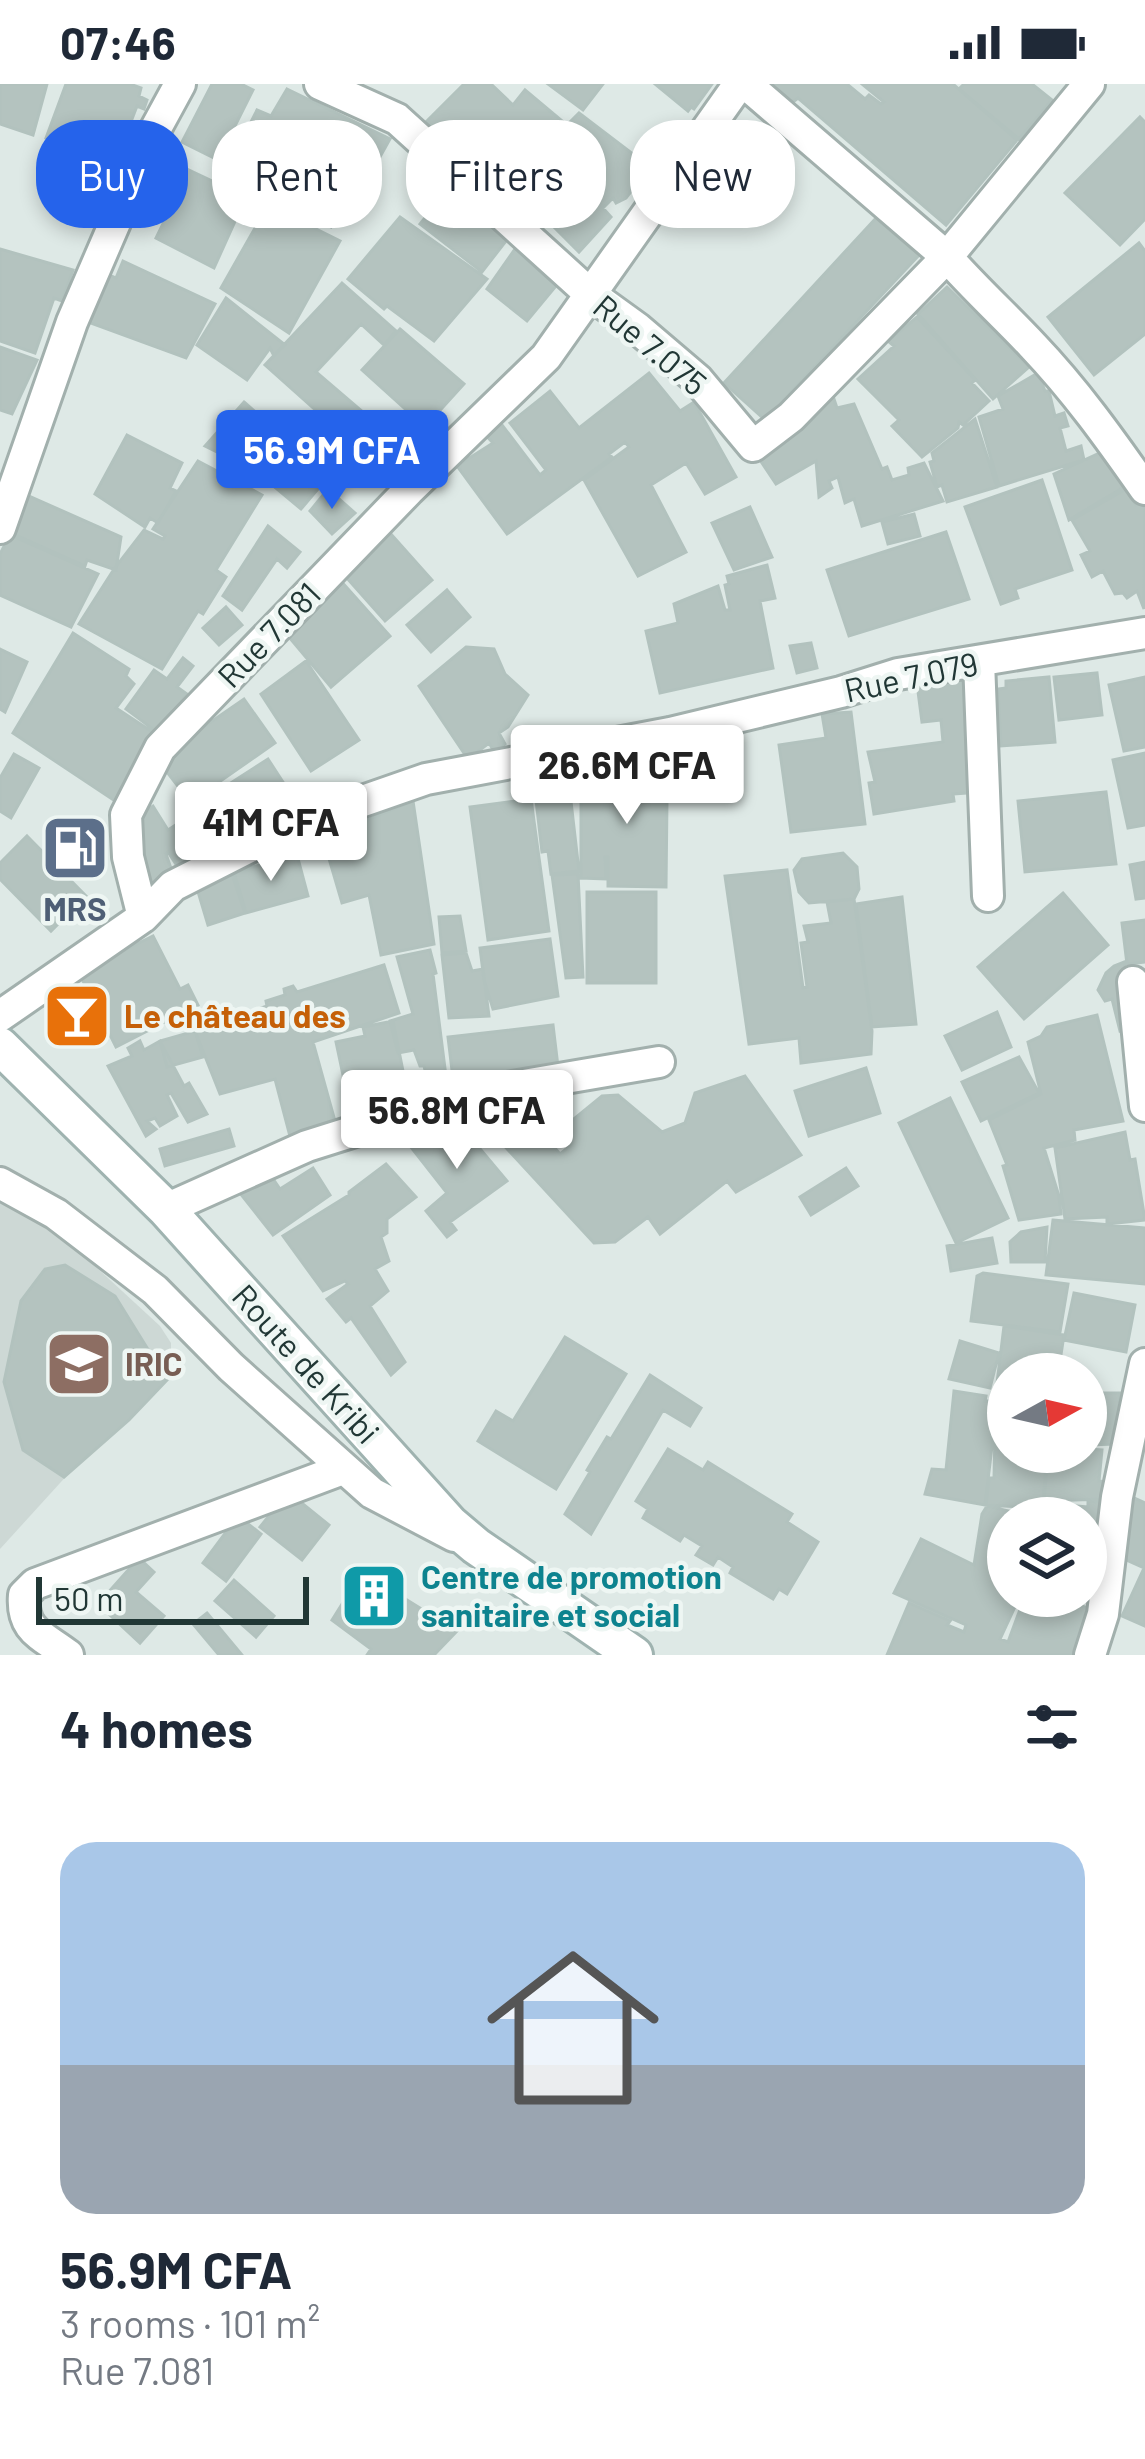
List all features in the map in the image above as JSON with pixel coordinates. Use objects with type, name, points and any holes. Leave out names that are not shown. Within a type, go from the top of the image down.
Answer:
[{"type":"main road","name":"Route de Kribi","points":[[0,1046],[166,1209],[450,1524],[634,1655]]},
{"type":"street","points":[[0,528],[71,322],[154,130],[180,84]]},
{"type":"street","name":"Rue 7.075","points":[[320,84],[397,119],[590,294],[698,380],[753,446],[791,417],[947,257],[1089,84]]},
{"type":"street","points":[[743,84],[947,257],[1093,415],[1145,489]]},
{"type":"street","name":"Rue 7.081","points":[[143,917],[128,857],[126,815],[160,748],[409,490],[546,357],[743,84]]},
{"type":"street","name":"Rue 7.079","points":[[143,917],[173,886],[291,826],[426,779],[670,733],[898,674],[1145,632]]},
{"type":"street","points":[[979,661],[988,896]]},
{"type":"street","points":[[0,1016],[143,917]]},
{"type":"street","points":[[1133,982],[1145,1106]]},
{"type":"street","points":[[166,1209],[307,1146],[472,1094],[658,1062]]},
{"type":"street","points":[[0,1183],[56,1214],[155,1290],[343,1469],[394,1506],[476,1546]]},
{"type":"street","points":[[1090,1655],[1103,1614],[1117,1497],[1145,1364]]},
{"type":"street","points":[[68,1655],[27,1624],[24,1594],[35,1584],[343,1469]]},
{"type":"shaded area","points":[[0,1203],[58,1232],[160,1326],[171,1343],[171,1361],[0,1549]]},
{"type":"building","points":[[0,84],[47,84],[33,135],[0,124]]},
{"type":"building","points":[[66,84],[130,84],[141,88],[139,96],[147,100],[144,109],[137,106],[132,120],[53,120]]},
{"type":"building","points":[[212,84],[241,84],[253,90],[238,120],[212,120],[212,157],[188,145],[188,130]]},
{"type":"building","points":[[464,84],[491,84],[513,105],[525,90],[561,120],[428,120]]},
{"type":"building","points":[[548,84],[603,84],[583,110]]},
{"type":"building","points":[[655,84],[712,84],[688,111]]},
{"type":"building","points":[[771,84],[847,84],[865,99],[869,95],[881,104],[884,102],[862,84],[953,84],[1017,140],[946,225],[798,98],[793,102]]},
{"type":"building","points":[[964,84],[1032,84],[1052,100],[1019,139],[959,89]]},
{"type":"building","points":[[287,89],[351,120],[252,120],[257,110],[271,116]]},
{"type":"building","points":[[1140,117],[1145,122],[1145,219],[1120,245],[1065,193]]},
{"type":"building","points":[[606,134],[630,152],[630,193],[616,203],[613,198],[606,205]]},
{"type":"building","points":[[188,172],[212,181],[212,228],[232,228],[214,268],[156,238],[161,228],[188,228]]},
{"type":"building","points":[[400,217],[406,228],[415,228],[487,279],[434,341],[348,279]]},
{"type":"building","points":[[876,218],[919,255],[765,420],[724,383]]},
{"type":"building","points":[[255,228],[314,228],[340,241],[289,333],[221,288]]},
{"type":"building","points":[[425,228],[497,228],[509,237],[482,272]]},
{"type":"building","points":[[555,228],[601,228],[579,252]]},
{"type":"building","points":[[1139,243],[1145,251],[1145,334],[1094,375],[1048,317]]},
{"type":"building","points":[[0,249],[73,270],[62,301],[54,298],[35,353],[0,341]]},
{"type":"building","points":[[515,249],[556,286],[527,321],[487,289]]},
{"type":"building","points":[[123,261],[215,304],[186,358],[85,321],[105,273],[116,278]]},
{"type":"building","points":[[342,283],[396,331],[384,345],[361,324],[316,372],[370,418],[349,440],[265,365]]},
{"type":"building","points":[[947,287],[1029,367],[993,399],[918,314]]},
{"type":"building","points":[[226,298],[285,345],[274,356],[270,348],[247,380],[197,345]]},
{"type":"building","points":[[917,317],[989,401],[922,457],[892,426],[899,420],[858,379],[894,346],[888,341]]},
{"type":"building","points":[[400,329],[464,384],[425,427],[362,370]]},
{"type":"building","points":[[0,347],[37,360],[12,414],[0,410]]},
{"type":"building","points":[[649,373],[680,411],[694,402],[736,477],[705,494],[686,463],[651,485],[686,552],[638,576],[584,480],[629,447],[625,442],[609,454],[612,457],[507,534],[457,466],[493,443],[480,429],[496,417],[540,475],[546,470],[510,423],[550,391],[579,428]]},
{"type":"building","points":[[1038,373],[1049,391],[1055,416],[1064,413],[1068,426],[1060,428],[1066,451],[1081,446],[1084,460],[999,486],[979,417],[1003,409],[998,396]]},
{"type":"building","points":[[833,396],[837,408],[854,404],[882,469],[887,467],[892,480],[924,463],[943,501],[862,526],[854,499],[845,503],[838,477],[829,481],[832,488],[819,497],[816,461],[776,484],[758,457],[820,401]]},
{"type":"building","points":[[244,402],[329,476],[301,509],[229,449],[223,455],[205,446]]},
{"type":"building","points":[[975,419],[997,487],[947,502],[942,485],[937,487],[932,453]]},
{"type":"building","points":[[127,435],[182,463],[170,488],[176,491],[158,523],[150,518],[145,527],[95,494]]},
{"type":"building","points":[[1102,452],[1124,487],[1069,520],[1054,474]]},
{"type":"building","points":[[198,461],[262,495],[216,570],[226,577],[162,669],[79,624],[144,530],[163,539],[153,529]]},
{"type":"building","points":[[1042,480],[1072,570],[1015,589],[1018,598],[1001,604],[965,507]]},
{"type":"building","points":[[328,489],[355,513],[332,534],[310,511]]},
{"type":"building","points":[[1126,489],[1136,505],[1141,502],[1145,508],[1144,609],[1137,591],[1127,598],[1115,594],[1103,571],[1092,577],[1081,555],[1090,551],[1072,520]]},
{"type":"building","points":[[29,496],[121,537],[116,570],[87,560],[85,566],[9,532]]},
{"type":"building","points":[[750,507],[772,557],[734,570],[712,523]]},
{"type":"building","points":[[914,514],[920,536],[888,544],[882,522]]},
{"type":"building","points":[[268,526],[300,552],[287,568],[277,559],[242,610],[223,596]]},
{"type":"building","points":[[946,532],[969,599],[849,636],[827,570]]},
{"type":"building","points":[[390,533],[432,580],[385,621],[337,567],[359,562]]},
{"type":"building","points":[[10,535],[98,574],[71,627],[0,595],[0,554]]},
{"type":"building","points":[[767,565],[775,598],[760,601],[773,668],[660,693],[646,631],[678,623],[674,604],[718,586],[725,610],[730,610],[727,576]]},
{"type":"building","points":[[340,580],[390,636],[331,687],[283,630]]},
{"type":"building","points":[[447,590],[470,617],[431,652],[407,625]]},
{"type":"building","points":[[226,607],[242,625],[219,645],[203,628]]},
{"type":"building","points":[[73,633],[129,669],[126,676],[134,684],[116,708],[157,735],[115,801],[13,733]]},
{"type":"building","points":[[811,643],[817,668],[797,673],[790,646]]},
{"type":"building","points":[[466,647],[494,649],[505,674],[528,695],[499,733],[505,744],[495,753],[489,743],[468,759],[419,686]]},
{"type":"building","points":[[0,649],[27,662],[5,712],[0,709]]},
{"type":"building","points":[[183,658],[193,666],[177,687],[187,694],[158,733],[126,709],[154,670],[167,679]]},
{"type":"building","points":[[306,661],[359,740],[311,771],[261,694]]},
{"type":"building","points":[[962,671],[980,792],[874,814],[869,783],[875,782],[868,752],[943,742],[941,720],[922,722],[916,676]]},
{"type":"building","points":[[1097,673],[1102,715],[1059,720],[1054,677]]},
{"type":"building","points":[[1049,677],[1055,742],[1001,746],[998,689],[1006,688],[1006,681]]},
{"type":"building","points":[[1145,677],[1145,747],[1124,751],[1109,685]]},
{"type":"building","points":[[244,699],[275,743],[219,782],[223,788],[268,759],[294,799],[181,872],[168,852],[174,877],[145,889],[136,864],[145,861],[133,819],[153,806],[168,830],[197,811],[194,806],[208,797],[205,793],[190,802],[157,759]]},
{"type":"building","points":[[851,712],[865,824],[791,832],[779,745],[826,738],[822,714]]},
{"type":"building","points":[[1145,753],[1145,825],[1128,828],[1113,760]]},
{"type":"building","points":[[14,754],[39,768],[11,818],[0,811],[0,778]]},
{"type":"building","points":[[674,763],[675,799],[667,799],[666,887],[608,886],[608,857],[606,879],[581,878],[581,789],[594,789],[594,773],[659,773],[659,764]]},
{"type":"building","points":[[567,767],[579,871],[551,874],[548,851],[542,852],[533,774]]},
{"type":"building","points":[[1106,792],[1116,864],[1025,872],[1018,801]]},
{"type":"building","points":[[531,799],[549,931],[488,940],[470,807]]},
{"type":"building","points":[[413,801],[434,944],[381,955],[369,895],[342,903],[323,838]]},
{"type":"building","points":[[27,836],[86,896],[51,931],[0,879],[0,863]]},
{"type":"building","points":[[843,853],[857,867],[859,889],[854,899],[809,903],[799,892],[794,870],[802,859]]},
{"type":"building","points":[[297,855],[308,896],[246,913],[234,872]]},
{"type":"building","points":[[1145,862],[1145,898],[1136,899],[1130,865]]},
{"type":"building","points":[[787,870],[803,988],[807,987],[801,943],[808,942],[804,926],[831,923],[827,902],[854,899],[871,1054],[801,1063],[799,1038],[749,1044],[725,876]]},
{"type":"building","points":[[232,874],[245,913],[208,925],[196,885]]},
{"type":"building","points":[[578,874],[583,977],[566,978],[552,875]]},
{"type":"building","points":[[587,892],[656,892],[656,983],[587,983]]},
{"type":"building","points":[[1063,893],[1108,945],[1024,1019],[978,967]]},
{"type":"building","points":[[902,897],[916,1024],[872,1027],[856,904]]},
{"type":"building","points":[[460,916],[466,951],[442,953],[439,917]]},
{"type":"building","points":[[1145,920],[1145,962],[1127,964],[1122,923]]},
{"type":"building","points":[[153,936],[180,989],[188,985],[198,1005],[116,1047],[79,973]]},
{"type":"building","points":[[550,939],[558,996],[493,1009],[480,948]]},
{"type":"building","points":[[430,950],[448,1092],[431,1096],[424,1066],[414,1050],[398,1053],[390,1021],[413,1014],[397,957]]},
{"type":"building","points":[[466,953],[472,971],[483,969],[489,1016],[449,1018],[442,955]]},
{"type":"building","points":[[1124,962],[1134,1026],[1120,1031],[1112,999],[1105,1001],[1098,990],[1106,973]]},
{"type":"building","points":[[384,965],[399,1013],[313,1042],[338,1132],[292,1144],[275,1079],[220,1094],[195,1031],[267,1006],[266,1001],[285,995],[284,989],[293,986],[297,992]]},
{"type":"building","points":[[997,1012],[1011,1047],[962,1070],[945,1036]]},
{"type":"building","points":[[1097,1015],[1123,1121],[1074,1130],[1075,1140],[1044,1148],[1061,1214],[1019,1220],[1003,1166],[1007,1165],[989,1120],[1041,1094],[1028,1042],[1047,1027]]},
{"type":"building","points":[[393,1021],[409,1101],[351,1113],[336,1042],[365,1036],[363,1027]]},
{"type":"building","points":[[553,1025],[559,1075],[454,1087],[448,1037]]},
{"type":"building","points":[[195,1031],[203,1057],[167,1067],[160,1041]]},
{"type":"building","points":[[140,1041],[144,1050],[160,1041],[184,1086],[189,1083],[207,1114],[188,1122],[171,1093],[167,1095],[177,1116],[160,1126],[155,1118],[147,1121],[156,1129],[146,1136],[108,1066],[132,1056],[128,1048]]},
{"type":"building","points":[[1019,1057],[1039,1093],[981,1121],[962,1082]]},
{"type":"building","points":[[866,1068],[880,1113],[809,1136],[795,1091]]},
{"type":"building","points":[[745,1076],[801,1155],[736,1192],[727,1181],[660,1234],[648,1217],[615,1242],[594,1243],[473,1112],[515,1101],[560,1154],[570,1146],[558,1132],[602,1096],[618,1095],[662,1132],[685,1123],[695,1093]]},
{"type":"building","points":[[950,1098],[1008,1218],[956,1243],[899,1123]]},
{"type":"building","points":[[455,1119],[507,1181],[450,1222],[456,1230],[447,1237],[426,1211],[447,1193],[410,1146]]},
{"type":"building","points":[[229,1129],[234,1146],[165,1166],[160,1149]]},
{"type":"building","points":[[1125,1132],[1130,1160],[1135,1159],[1145,1220],[1107,1224],[1107,1217],[1065,1219],[1055,1148]]},
{"type":"building","points":[[386,1164],[416,1197],[387,1219],[387,1233],[381,1237],[389,1261],[375,1269],[388,1291],[370,1306],[405,1362],[391,1375],[351,1318],[346,1322],[327,1299],[348,1284],[345,1281],[323,1291],[283,1236],[349,1195]]},
{"type":"building","points":[[265,1167],[280,1189],[313,1168],[330,1195],[273,1235],[236,1188]]},
{"type":"building","points":[[846,1168],[858,1186],[811,1215],[800,1197]]},
{"type":"building","points":[[1053,1220],[1145,1228],[1145,1284],[1046,1275]]},
{"type":"building","points":[[1047,1227],[1045,1262],[1011,1262],[1010,1242],[1021,1232]]},
{"type":"building","points":[[992,1238],[997,1263],[951,1271],[947,1246]]},
{"type":"building","points":[[65,1265],[115,1296],[167,1380],[64,1477],[23,1450],[4,1382],[21,1301],[45,1269]]},
{"type":"building","points":[[977,1276],[1068,1284],[1060,1332],[971,1321]]},
{"type":"building","points":[[1074,1293],[1135,1305],[1126,1352],[1064,1340]]},
{"type":"building","points":[[1004,1326],[1064,1335],[1061,1353],[1001,1353]]},
{"type":"building","points":[[565,1337],[626,1374],[556,1489],[478,1441],[496,1411],[513,1421]]},
{"type":"building","points":[[960,1341],[999,1353],[987,1353],[987,1387],[949,1379]]},
{"type":"building","points":[[650,1375],[701,1408],[690,1426],[663,1410],[591,1534],[565,1514],[607,1437],[611,1439]]},
{"type":"building","points":[[954,1391],[986,1396],[985,1505],[925,1494],[932,1469],[946,1470]]},
{"type":"building","points":[[1107,1393],[1120,1393],[1116,1444],[1107,1444]]},
{"type":"building","points":[[668,1449],[703,1470],[708,1462],[792,1514],[787,1522],[818,1542],[787,1594],[779,1589],[773,1599],[730,1573],[733,1567],[718,1557],[713,1565],[696,1555],[702,1546],[684,1535],[680,1541],[643,1518],[648,1509],[636,1501]]},
{"type":"building","points":[[994,1473],[1045,1473],[1043,1497],[987,1497],[986,1505],[989,1478]]},
{"type":"building","points":[[1046,1473],[1100,1473],[1099,1481],[1107,1482],[1105,1497],[1044,1497]]},
{"type":"building","points":[[288,1492],[329,1525],[302,1560],[260,1527]]},
{"type":"building","points":[[1130,1496],[1145,1503],[1145,1626],[1122,1616],[1144,1568],[1122,1558],[1127,1548],[1114,1542]]},
{"type":"building","points":[[987,1506],[987,1617],[1010,1617],[1000,1639],[1008,1642],[1017,1617],[1092,1617],[1082,1655],[887,1655],[909,1603],[964,1632],[966,1625],[894,1593],[921,1539],[974,1565]]},
{"type":"building","points":[[238,1516],[261,1534],[226,1581],[203,1563]]},
{"type":"building","points":[[139,1558],[154,1572],[136,1592],[164,1616],[140,1643],[98,1604]]},
{"type":"building","name":"Centre de promotion sanitaire et social","points":[[362,1572],[457,1631],[434,1655],[367,1655],[371,1649],[332,1620]]},
{"type":"building","points":[[234,1580],[274,1616],[256,1637],[215,1601]]},
{"type":"building","points":[[207,1613],[242,1655],[219,1655],[193,1624]]},
{"type":"place","name":"MRS","points":[[75,848]]},
{"type":"place","name":"Le château des","points":[[77,1016]]},
{"type":"place","name":"IRIC","points":[[79,1364]]},
{"type":"place","name":"Centre de promotion sanitaire et social","points":[[374,1596]]}]
